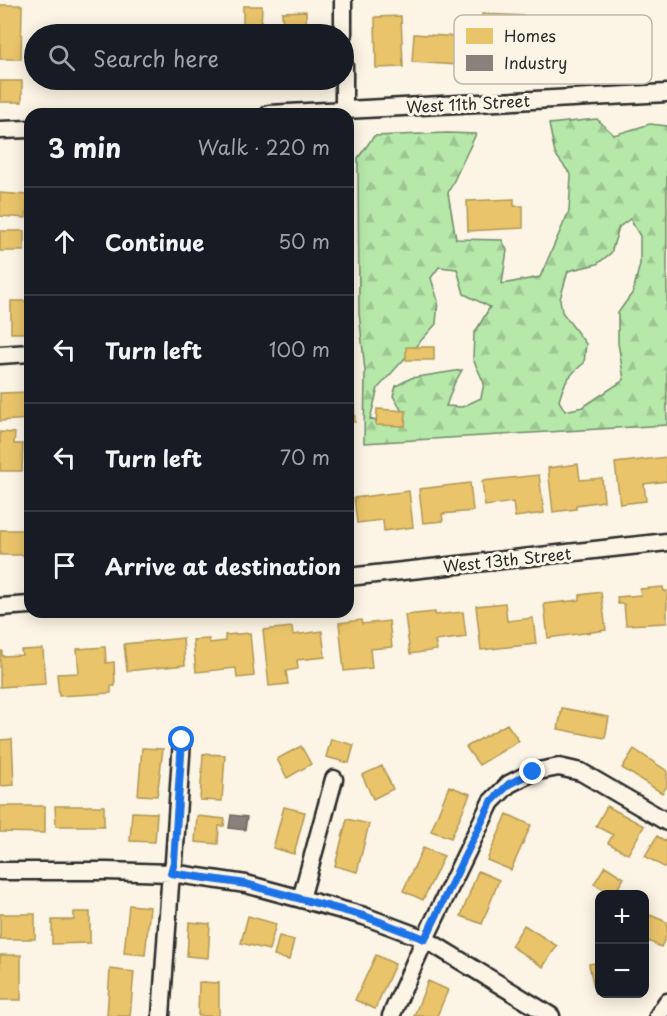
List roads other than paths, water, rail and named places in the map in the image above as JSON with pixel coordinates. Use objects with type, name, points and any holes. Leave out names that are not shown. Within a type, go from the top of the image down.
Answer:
[{"type":"street","points":[[343,0],[343,24]]},
{"type":"street","points":[[344,90],[344,108]]},
{"type":"street","name":"West 11th Street","points":[[354,111],[667,93]]},
{"type":"street","points":[[0,130],[24,129]]},
{"type":"street","points":[[0,355],[24,353]]},
{"type":"street","name":"West 13th Street","points":[[354,576],[667,542]]},
{"type":"street","points":[[0,607],[24,605]]},
{"type":"street","points":[[161,1016],[182,740]]},
{"type":"street","points":[[391,1016],[491,802],[509,784],[533,772],[559,767],[581,771],[667,822]]},
{"type":"street","points":[[301,899],[334,779]]},
{"type":"street","points":[[0,871],[171,873],[246,884],[364,916],[425,939],[551,1016]]},
{"type":"street","points":[[658,1016],[667,1002]]}]
